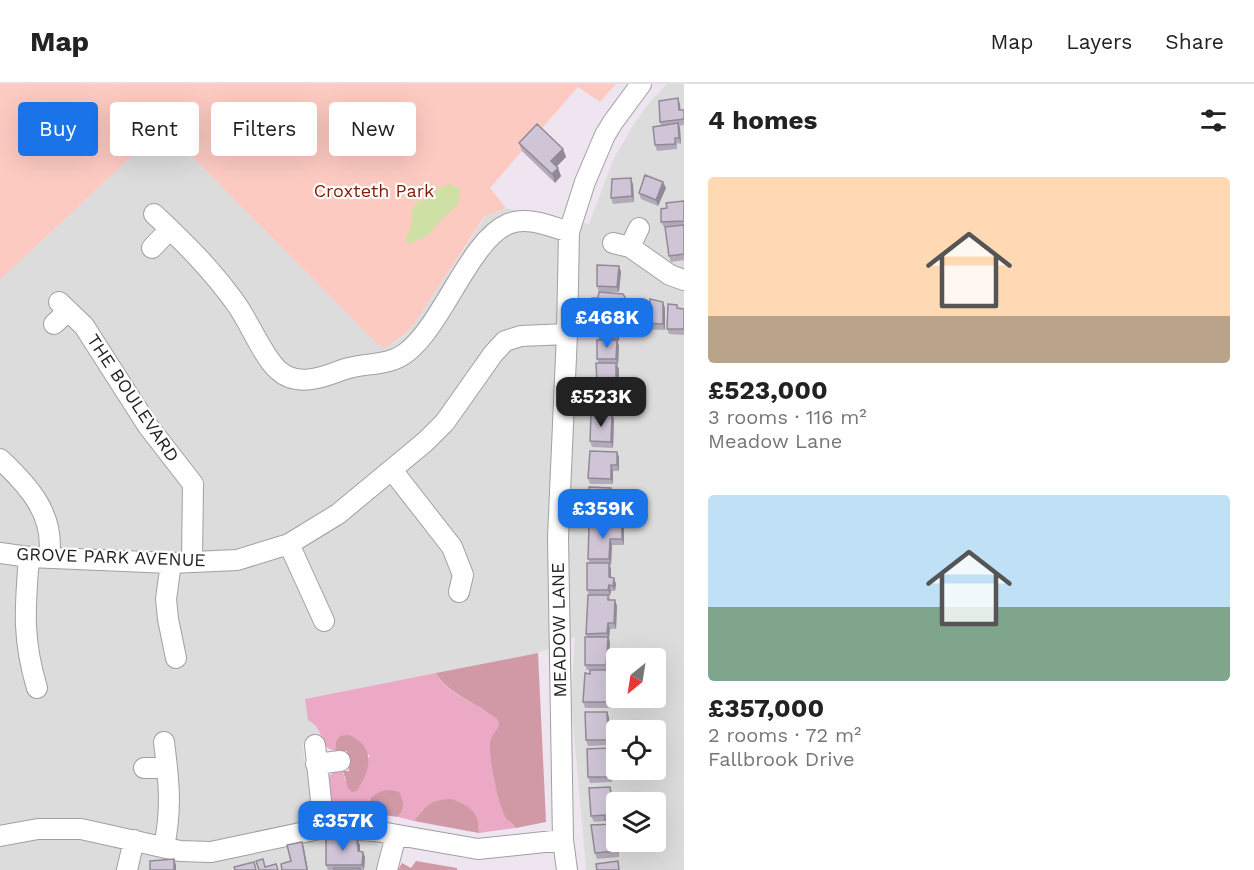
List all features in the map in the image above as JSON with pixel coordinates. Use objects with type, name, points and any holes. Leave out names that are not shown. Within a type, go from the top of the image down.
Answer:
[{"type":"street","name":"MEADOW LANE","points":[[567,870],[563,840],[558,537],[569,232],[585,182],[605,135],[642,84]]},
{"type":"street","points":[[154,214],[186,243],[219,281],[278,371],[297,379],[311,380],[348,368],[394,359],[406,353],[429,328],[479,251],[506,225],[519,221],[530,221],[569,232]]},
{"type":"street","points":[[639,228],[621,245],[670,275],[684,280]]},
{"type":"street","points":[[152,248],[170,229]]},
{"type":"street","name":"THE BOULEVARD","points":[[60,312],[84,326],[148,426],[193,484],[192,561]]},
{"type":"street","name":"GROVE PARK AVENUE","points":[[0,553],[171,563],[237,560],[289,544],[338,514],[425,442],[445,422],[493,354],[505,341],[521,336],[567,334]]},
{"type":"street","points":[[0,459],[28,490],[47,519],[51,541],[39,556],[25,610],[25,638],[37,688]]},
{"type":"street","points":[[392,470],[452,547],[463,575],[459,592]]},
{"type":"street","points":[[289,544],[324,621]]},
{"type":"street","points":[[171,563],[166,599],[176,658]]},
{"type":"street","points":[[164,847],[170,800],[165,742]]},
{"type":"street","points":[[324,828],[315,755],[339,761]]},
{"type":"street","points":[[144,768],[167,768]]},
{"type":"street","points":[[0,836],[38,829],[63,828],[90,831],[180,851],[211,852],[324,828],[375,831],[478,849],[563,840]]},
{"type":"street","points":[[387,870],[396,835]]},
{"type":"street","points":[[127,870],[134,840]]},
{"type":"shaded area","points":[[667,84],[684,84],[684,870],[586,870],[571,699],[575,637],[538,653],[305,699],[319,728],[323,744],[303,744],[311,795],[314,843],[374,842],[381,846],[376,870],[0,870],[0,280],[132,156],[192,156],[376,343],[385,348],[404,336],[414,324],[485,217],[506,208],[589,224],[613,160],[648,104]]},
{"type":"shaded area","points":[[449,184],[460,188],[460,198],[456,207],[428,235],[411,244],[407,243],[406,239],[415,205],[429,199],[437,189]]},
{"type":"shaded area","points":[[538,653],[546,822],[516,828],[503,812],[492,768],[490,741],[498,726],[498,721],[445,685],[436,673]]},
{"type":"shaded area","points":[[436,673],[452,691],[498,721],[498,729],[490,741],[492,768],[504,812],[516,828],[479,833],[479,826],[423,809],[414,821],[398,817],[401,813],[370,799],[363,812],[333,811],[329,776],[334,772],[343,771],[345,781],[370,756],[340,736],[336,741],[335,751],[329,749],[317,728],[308,720],[305,699]]},
{"type":"shaded area","points":[[349,735],[364,746],[368,759],[368,767],[362,783],[357,791],[352,792],[348,788],[343,771],[349,771],[347,751],[335,751],[336,741],[340,736]]},
{"type":"shaded area","points":[[390,790],[399,792],[402,798],[403,808],[398,817],[363,812],[373,796]]},
{"type":"shaded area","points":[[451,799],[472,810],[477,819],[479,833],[414,821],[430,804]]},
{"type":"shaded area","points":[[416,861],[457,868],[457,870],[398,870],[402,863],[411,868]]},
{"type":"green space","name":"Croxteth Park","points":[[0,84],[616,84],[600,102],[578,87],[490,188],[506,208],[484,217],[414,324],[404,335],[385,348],[376,343],[192,156],[199,156],[199,102],[110,102],[110,156],[132,156],[0,280]]},
{"type":"building","points":[[678,98],[679,110],[684,110],[684,119],[660,122],[659,101]]},
{"type":"building","points":[[678,123],[679,138],[675,138],[675,144],[655,145],[653,127]]},
{"type":"building","points":[[537,124],[563,149],[551,161],[558,168],[552,174],[519,143]]},
{"type":"building","points":[[645,175],[663,182],[656,200],[639,193]]},
{"type":"building","points":[[631,178],[632,196],[611,198],[612,179]]},
{"type":"building","points":[[684,201],[684,221],[661,222],[661,209],[667,208],[666,203]]},
{"type":"building","points":[[684,225],[684,254],[669,256],[665,227]]},
{"type":"building","points":[[597,265],[619,266],[617,287],[597,286]]},
{"type":"building","points":[[599,292],[623,294],[627,301],[622,307],[618,307],[619,312],[591,311],[592,298],[598,298]]},
{"type":"building","points":[[650,299],[663,302],[663,324],[643,323],[644,302],[650,302]]},
{"type":"building","points":[[668,304],[684,309],[684,329],[667,329]]},
{"type":"building","points":[[617,314],[617,336],[598,336],[598,327],[592,327],[592,315]]},
{"type":"building","points":[[597,340],[617,340],[616,359],[597,359]]},
{"type":"building","points":[[596,363],[616,363],[616,382],[597,382]]},
{"type":"building","points":[[591,388],[616,388],[615,397],[613,395],[613,409],[590,409]]},
{"type":"building","points":[[612,414],[611,442],[590,441],[591,415]]},
{"type":"building","points":[[590,451],[617,452],[617,465],[611,465],[611,479],[588,478]]},
{"type":"building","points":[[589,487],[611,488],[610,494],[615,493],[611,516],[589,515]]},
{"type":"building","points":[[610,523],[622,523],[622,539],[610,539],[609,559],[588,559],[589,526],[609,526]]},
{"type":"building","points":[[587,563],[609,563],[609,577],[614,578],[613,586],[609,585],[608,590],[587,590]]},
{"type":"building","points":[[588,595],[608,595],[608,600],[615,600],[614,623],[608,623],[607,633],[586,634]]},
{"type":"building","points":[[585,637],[608,637],[606,665],[585,665]]},
{"type":"building","points":[[590,670],[606,670],[606,702],[583,702],[585,673],[590,674]]},
{"type":"building","points":[[585,712],[607,712],[606,740],[586,740]]},
{"type":"building","points":[[606,748],[606,777],[588,777],[587,749]]},
{"type":"building","points":[[610,787],[611,792],[606,792],[606,820],[605,815],[591,816],[589,788]]},
{"type":"building","points":[[606,824],[606,852],[595,853],[591,825]]},
{"type":"building","points":[[326,839],[357,839],[358,851],[363,852],[362,865],[326,865]]},
{"type":"building","points":[[302,842],[307,870],[282,870],[281,864],[291,861],[287,845]]},
{"type":"building","points":[[174,859],[174,870],[150,870],[150,861]]},
{"type":"building","points":[[263,859],[265,867],[276,864],[278,870],[259,870],[256,861]]},
{"type":"building","points":[[618,861],[619,870],[597,870],[596,864]]},
{"type":"building","points":[[254,862],[256,870],[235,870],[234,867]]},
{"type":"building","points":[[334,868],[360,868],[360,870],[334,870]]}]
